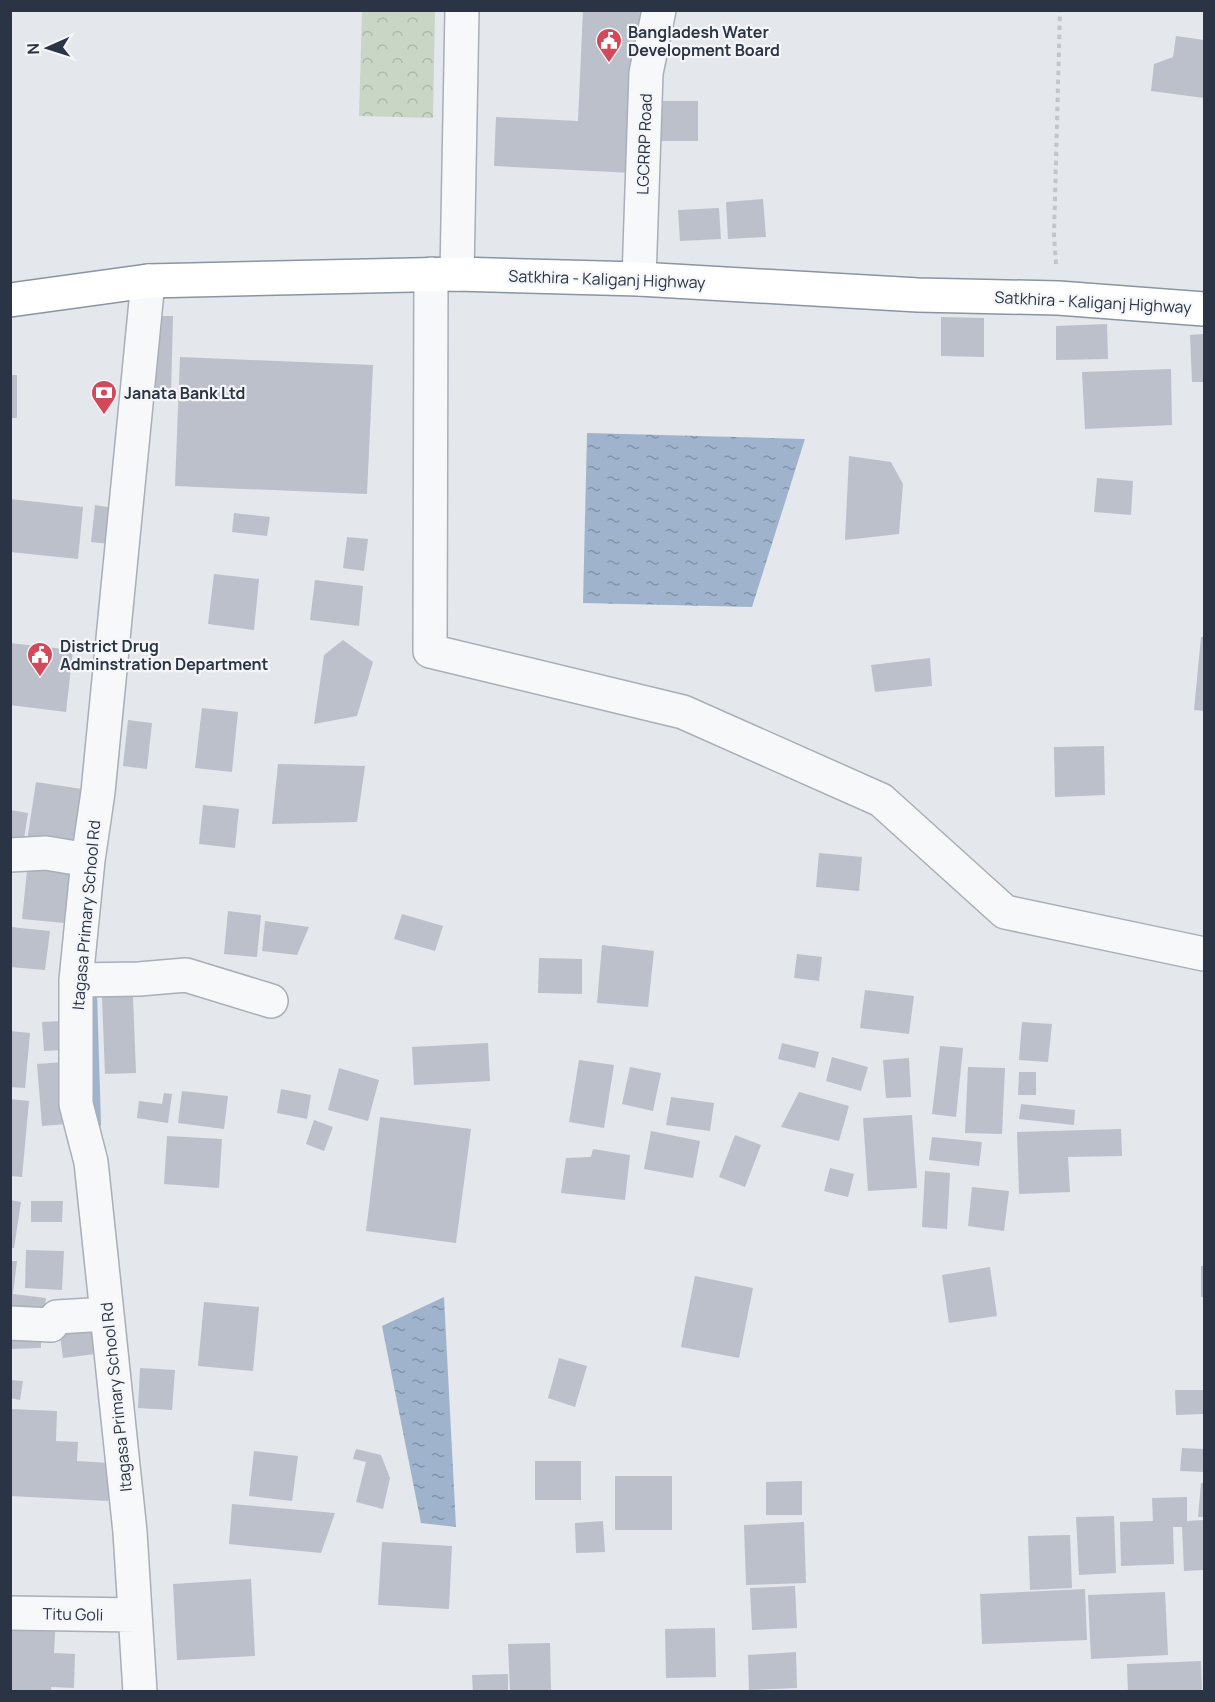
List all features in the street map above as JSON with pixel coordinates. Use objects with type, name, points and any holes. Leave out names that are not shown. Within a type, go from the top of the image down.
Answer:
[{"type":"highway","name":"Satkhira - Kaliganj Highway","points":[[10,300],[148,281],[444,274],[639,279],[918,295],[1058,298],[1204,309]]},
{"type":"street","points":[[462,10],[444,274],[430,651],[683,712],[881,800],[1005,912],[1204,954]]},
{"type":"street","name":"LGCRRP Road","points":[[639,279],[646,73],[659,10]]},
{"type":"street","name":"Itagasa Primary School Rd","points":[[140,1692],[130,1532],[91,1162],[76,1104],[76,980],[88,860],[98,792],[148,281]]},
{"type":"street","points":[[10,855],[46,853],[88,860]]},
{"type":"street","points":[[76,980],[139,979],[186,975],[271,1001]]},
{"type":"street","points":[[10,1323],[51,1325],[57,1317],[107,1314]]},
{"type":"street","name":"Titu Goli","points":[[10,1613],[135,1615]]},
{"type":"path","points":[[1058,298],[1054,236],[1059,10]]},
{"type":"green space","points":[[362,11],[435,11],[433,118],[359,116]]},
{"type":"water","points":[[587,433],[805,439],[752,607],[583,603]]},
{"type":"water","points":[[444,1297],[456,1527],[421,1523],[382,1326]]},
{"type":"building","name":"Bangladesh Water Development Board","points":[[583,10],[640,10],[633,173],[494,166],[496,117],[578,121]]},
{"type":"building","points":[[1176,36],[1204,40],[1204,98],[1151,91],[1154,64],[1173,57]]},
{"type":"building","points":[[660,101],[698,101],[698,141],[660,141]]},
{"type":"building","points":[[763,199],[766,237],[728,239],[726,202]]},
{"type":"building","points":[[719,208],[721,239],[680,241],[678,210]]},
{"type":"building","points":[[154,316],[173,316],[171,395],[152,394]]},
{"type":"building","points":[[941,317],[984,318],[984,357],[941,356]]},
{"type":"building","points":[[1107,324],[1108,359],[1056,360],[1056,326]]},
{"type":"building","points":[[1204,334],[1204,382],[1192,382],[1190,335]]},
{"type":"building","points":[[180,357],[373,365],[367,494],[175,486]]},
{"type":"building","points":[[1171,369],[1172,425],[1085,429],[1082,372]]},
{"type":"building","points":[[10,375],[17,375],[17,418],[10,418]]},
{"type":"building","points":[[849,456],[891,462],[903,484],[899,534],[845,540]]},
{"type":"building","points":[[1097,478],[1133,481],[1131,515],[1094,512]]},
{"type":"building","points":[[10,499],[83,507],[78,559],[10,552]]},
{"type":"building","points":[[95,505],[113,508],[109,544],[91,542]]},
{"type":"building","points":[[234,513],[270,517],[267,536],[232,532]]},
{"type":"building","points":[[347,537],[368,539],[364,571],[343,568]]},
{"type":"building","points":[[214,574],[259,579],[254,630],[208,624]]},
{"type":"building","points":[[315,580],[363,586],[359,626],[310,620]]},
{"type":"building","points":[[1201,637],[1204,637],[1204,711],[1194,710]]},
{"type":"building","points":[[343,640],[373,662],[357,716],[314,724],[324,655]]},
{"type":"building","name":"District Drug Adminstration Department","points":[[10,643],[73,650],[66,712],[10,705]]},
{"type":"building","points":[[930,658],[932,686],[875,692],[871,665]]},
{"type":"building","points":[[202,708],[238,712],[232,772],[195,768]]},
{"type":"building","points":[[128,720],[152,723],[147,769],[123,766]]},
{"type":"building","points":[[1104,746],[1105,795],[1055,797],[1054,747]]},
{"type":"building","points":[[278,764],[365,766],[357,822],[272,824]]},
{"type":"building","points":[[36,782],[82,789],[73,848],[27,841]]},
{"type":"building","points":[[203,805],[239,809],[235,848],[199,844]]},
{"type":"building","points":[[10,810],[28,813],[24,839],[10,837]]},
{"type":"building","points":[[819,853],[862,857],[859,891],[816,887]]},
{"type":"building","points":[[28,861],[70,866],[64,923],[22,919]]},
{"type":"building","points":[[228,911],[261,915],[257,957],[224,954]]},
{"type":"building","points":[[402,914],[443,926],[435,951],[394,939]]},
{"type":"building","points":[[265,921],[309,927],[297,955],[262,951]]},
{"type":"building","points":[[11,927],[50,931],[45,970],[10,967]]},
{"type":"building","points":[[602,945],[654,951],[648,1007],[597,1003]]},
{"type":"building","points":[[797,954],[822,957],[819,981],[794,978]]},
{"type":"building","points":[[539,958],[582,959],[582,994],[538,993]]},
{"type":"building","points":[[865,990],[914,996],[909,1034],[860,1028]]},
{"type":"building","points":[[102,997],[133,997],[136,1073],[105,1074]]},
{"type":"building","points":[[61,1021],[63,1050],[44,1051],[42,1022]]},
{"type":"building","points":[[1022,1022],[1052,1024],[1048,1062],[1019,1060]]},
{"type":"building","points":[[10,1031],[30,1033],[25,1088],[10,1087]]},
{"type":"building","points":[[488,1043],[490,1081],[414,1085],[412,1047]]},
{"type":"building","points":[[782,1043],[819,1052],[815,1068],[778,1059]]},
{"type":"building","points":[[940,1046],[963,1048],[956,1117],[932,1114]]},
{"type":"building","points":[[832,1057],[868,1067],[861,1091],[826,1081]]},
{"type":"building","points":[[909,1058],[911,1097],[886,1098],[883,1060]]},
{"type":"building","points":[[579,1060],[614,1065],[604,1128],[569,1122]]},
{"type":"building","points":[[63,1062],[68,1124],[42,1126],[37,1064]]},
{"type":"building","points":[[630,1067],[661,1073],[653,1111],[622,1104]]},
{"type":"building","points":[[968,1067],[1005,1068],[1002,1134],[965,1133]]},
{"type":"building","points":[[339,1068],[379,1080],[368,1121],[328,1110]]},
{"type":"building","points":[[1019,1072],[1036,1072],[1036,1095],[1018,1095]]},
{"type":"building","points":[[281,1089],[311,1095],[307,1119],[277,1113]]},
{"type":"building","points":[[182,1091],[228,1096],[224,1129],[178,1123]]},
{"type":"building","points":[[799,1092],[849,1106],[839,1141],[781,1127]]},
{"type":"building","points":[[164,1093],[172,1094],[168,1123],[137,1118],[139,1101],[162,1104]]},
{"type":"building","points":[[671,1097],[714,1103],[710,1131],[666,1125]]},
{"type":"building","points":[[10,1099],[29,1101],[22,1177],[10,1176]]},
{"type":"building","points":[[1021,1104],[1075,1110],[1074,1125],[1019,1119]]},
{"type":"building","points":[[912,1115],[917,1188],[868,1191],[863,1118]]},
{"type":"building","points":[[380,1117],[471,1129],[456,1243],[366,1231]]},
{"type":"building","points":[[314,1120],[333,1127],[324,1151],[306,1144]]},
{"type":"building","points":[[1121,1129],[1122,1156],[1068,1157],[1070,1192],[1019,1194],[1017,1132]]},
{"type":"building","points":[[651,1131],[700,1141],[693,1178],[644,1169]]},
{"type":"building","points":[[735,1135],[761,1145],[745,1187],[719,1177]]},
{"type":"building","points":[[167,1136],[222,1139],[219,1188],[164,1184]]},
{"type":"building","points":[[932,1137],[982,1142],[979,1166],[929,1160]]},
{"type":"building","points":[[593,1149],[630,1155],[625,1200],[561,1193],[566,1158],[591,1157]]},
{"type":"building","points":[[830,1168],[854,1174],[848,1197],[824,1191]]},
{"type":"building","points":[[925,1171],[950,1173],[947,1229],[922,1227]]},
{"type":"building","points":[[972,1187],[1009,1191],[1004,1231],[968,1226]]},
{"type":"building","points":[[10,1200],[21,1202],[14,1248],[10,1248]]},
{"type":"building","points":[[31,1201],[63,1201],[62,1222],[31,1222]]},
{"type":"building","points":[[26,1250],[64,1251],[62,1290],[25,1288]]},
{"type":"building","points":[[10,1261],[17,1261],[13,1294],[46,1298],[43,1318],[10,1315]]},
{"type":"building","points":[[1201,1266],[1204,1266],[1204,1297],[1201,1297]]},
{"type":"building","points":[[990,1267],[997,1316],[949,1323],[942,1275]]},
{"type":"building","points":[[695,1276],[753,1288],[739,1358],[681,1347]]},
{"type":"building","points":[[204,1302],[259,1307],[253,1371],[198,1366]]},
{"type":"building","points":[[91,1323],[95,1354],[63,1358],[59,1328]]},
{"type":"building","points":[[41,1336],[41,1348],[10,1349],[10,1337]]},
{"type":"building","points":[[559,1358],[587,1366],[575,1407],[548,1398]]},
{"type":"building","points":[[140,1368],[175,1370],[172,1410],[138,1408]]},
{"type":"building","points":[[10,1380],[23,1381],[20,1400],[10,1398]]},
{"type":"building","points":[[1175,1390],[1204,1390],[1204,1414],[1176,1415]]},
{"type":"building","points":[[10,1409],[57,1411],[56,1441],[78,1442],[77,1461],[110,1463],[108,1501],[10,1496]]},
{"type":"building","points":[[1182,1448],[1204,1449],[1204,1472],[1180,1471]]},
{"type":"building","points":[[356,1449],[381,1455],[390,1478],[383,1509],[356,1502],[366,1462],[353,1459]]},
{"type":"building","points":[[254,1451],[298,1456],[292,1501],[249,1496]]},
{"type":"building","points":[[535,1461],[581,1461],[581,1500],[535,1500]]},
{"type":"building","points":[[615,1476],[672,1476],[672,1530],[615,1530]]},
{"type":"building","points":[[802,1481],[802,1515],[766,1515],[766,1482]]},
{"type":"building","points":[[1201,1483],[1204,1483],[1204,1517],[1198,1517]]},
{"type":"building","points":[[1187,1497],[1187,1521],[1204,1520],[1204,1570],[1184,1571],[1182,1527],[1173,1527],[1174,1564],[1121,1566],[1120,1522],[1153,1521],[1152,1498]]},
{"type":"building","points":[[232,1504],[335,1513],[321,1553],[229,1544]]},
{"type":"building","points":[[1114,1516],[1116,1573],[1079,1575],[1076,1517]]},
{"type":"building","points":[[603,1521],[605,1552],[576,1553],[575,1523]]},
{"type":"building","points":[[804,1522],[806,1583],[746,1585],[744,1525]]},
{"type":"building","points":[[1070,1535],[1072,1588],[1030,1590],[1028,1536]]},
{"type":"building","points":[[382,1542],[452,1546],[449,1609],[378,1605]]},
{"type":"building","points":[[251,1579],[255,1656],[177,1660],[173,1584]]},
{"type":"building","points":[[795,1586],[797,1628],[752,1630],[750,1588]]},
{"type":"building","points":[[1085,1589],[1087,1640],[982,1644],[980,1594]]},
{"type":"building","points":[[1165,1592],[1168,1655],[1091,1659],[1088,1595]]},
{"type":"building","points":[[10,1614],[56,1616],[54,1653],[75,1654],[74,1688],[51,1687],[51,1692],[10,1692]]},
{"type":"building","points":[[715,1628],[716,1677],[666,1678],[665,1629]]},
{"type":"building","points":[[550,1643],[551,1692],[510,1692],[508,1644]]},
{"type":"building","points":[[796,1652],[797,1688],[749,1690],[748,1655]]},
{"type":"building","points":[[1201,1661],[1202,1692],[1128,1692],[1127,1664]]},
{"type":"building","points":[[508,1674],[508,1692],[473,1692],[472,1675]]},
{"type":"waterway","points":[[92,993],[96,1124]]},
{"type":"place","name":"Bangladesh Water Development Board","points":[[609,64]]},
{"type":"place","name":"Janata Bank Ltd","points":[[104,416]]},
{"type":"place","name":"District Drug Adminstration Department","points":[[40,678]]}]
